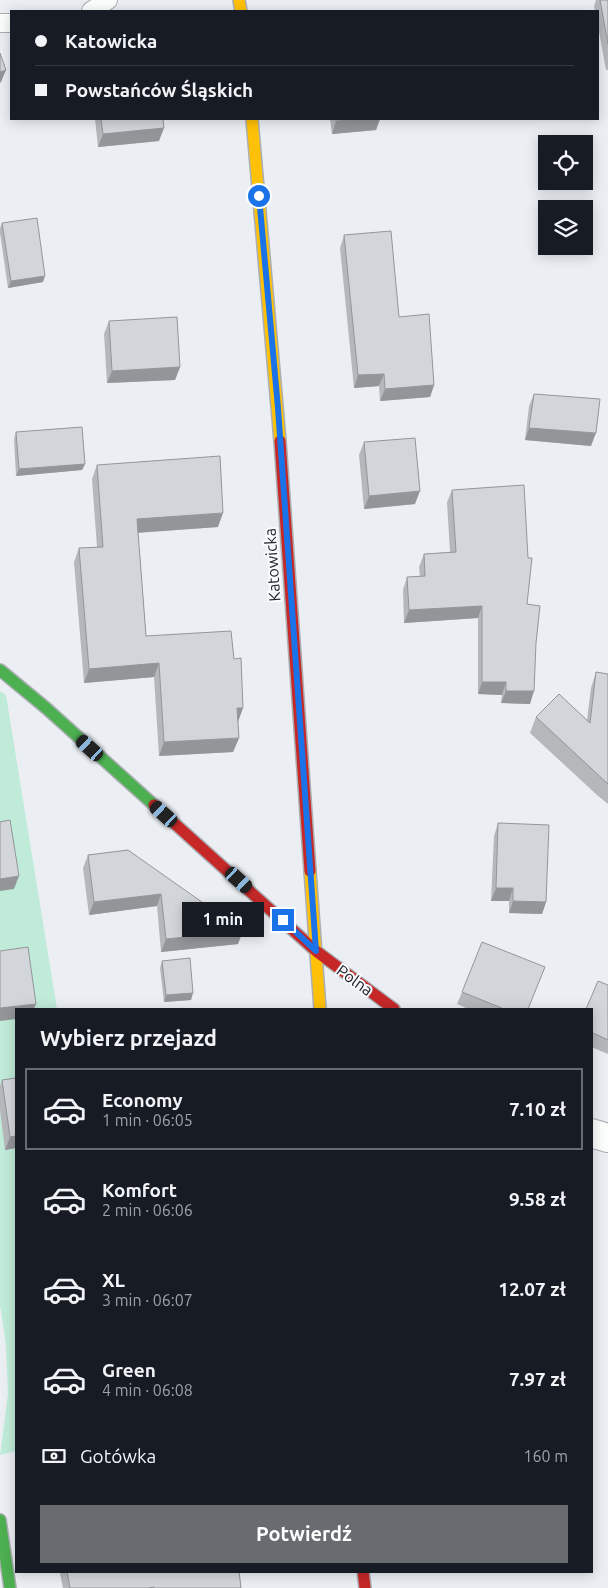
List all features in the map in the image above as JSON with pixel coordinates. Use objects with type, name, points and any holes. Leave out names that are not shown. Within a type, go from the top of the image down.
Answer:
[{"type":"street","name":"Katowicka","points":[[252,120],[278,408],[320,1008]]},
{"type":"street","name":"Polna","points":[[0,670],[46,708],[316,951],[393,1008]]},
{"type":"street","points":[[593,1134],[608,1138]]},
{"type":"street","points":[[0,1520],[10,1588]]},
{"type":"street","points":[[363,1573],[365,1588]]},
{"type":"lane","points":[[93,10],[108,0]]},
{"type":"green space","points":[[0,691],[6,695],[57,1008],[15,1008],[15,1451],[0,1455],[8,1394],[6,1345],[0,1305]]},
{"type":"building","points":[[600,0],[608,0],[608,44]]},
{"type":"building","points":[[0,53],[6,70],[0,72]]},
{"type":"building","points":[[101,120],[163,120],[164,128],[103,134]]},
{"type":"building","points":[[37,218],[45,276],[11,281],[2,223]]},
{"type":"building","points":[[391,231],[399,317],[429,314],[434,385],[385,389],[384,374],[358,375],[344,235]]},
{"type":"building","points":[[177,317],[180,367],[112,371],[109,321]]},
{"type":"building","points":[[534,394],[600,399],[596,433],[529,428]]},
{"type":"building","points":[[82,427],[85,464],[19,469],[16,432]]},
{"type":"building","points":[[415,438],[420,491],[369,496],[364,442]]},
{"type":"building","points":[[220,456],[223,513],[137,519],[146,636],[231,631],[234,659],[241,658],[243,708],[237,708],[239,738],[164,742],[159,663],[89,669],[79,548],[103,547],[97,465]]},
{"type":"building","points":[[524,485],[528,558],[532,558],[527,604],[540,606],[534,691],[506,691],[506,682],[482,682],[482,606],[409,610],[407,577],[425,576],[424,554],[456,552],[452,490]]},
{"type":"building","points":[[596,672],[608,674],[608,784],[536,717],[559,694],[590,723]]},
{"type":"building","points":[[10,820],[19,876],[0,879],[0,822]]},
{"type":"building","points":[[498,823],[549,825],[546,902],[513,901],[513,888],[496,888]]},
{"type":"building","points":[[128,850],[243,931],[166,939],[161,894],[94,902],[88,855]]},
{"type":"building","points":[[482,942],[545,967],[528,1008],[502,1008],[462,992]]},
{"type":"building","points":[[28,947],[36,1004],[0,1008],[0,951]]},
{"type":"building","points":[[190,958],[193,993],[166,995],[162,961]]},
{"type":"building","points":[[598,981],[608,985],[608,1040],[593,1033],[593,1008],[586,1008]]},
{"type":"building","points":[[15,1078],[15,1136],[10,1137],[2,1080]]},
{"type":"building","points":[[67,1573],[239,1573],[241,1588],[154,1587],[70,1588]]},
{"type":"traffic: fast","points":[[0,670],[46,708],[154,805]]},
{"type":"traffic: fast","points":[[0,1520],[10,1588]]},
{"type":"traffic: slow","points":[[239,0],[241,10]]},
{"type":"traffic: slow","points":[[252,120],[280,441]]},
{"type":"traffic: slow","points":[[310,871],[320,1008]]},
{"type":"traffic: jam","points":[[280,441],[310,871]]},
{"type":"traffic: jam","points":[[154,805],[316,951],[393,1008]]},
{"type":"traffic: jam","points":[[363,1573],[365,1588]]},
{"type":"route","points":[[259,196],[278,408],[316,951],[283,920]]}]
